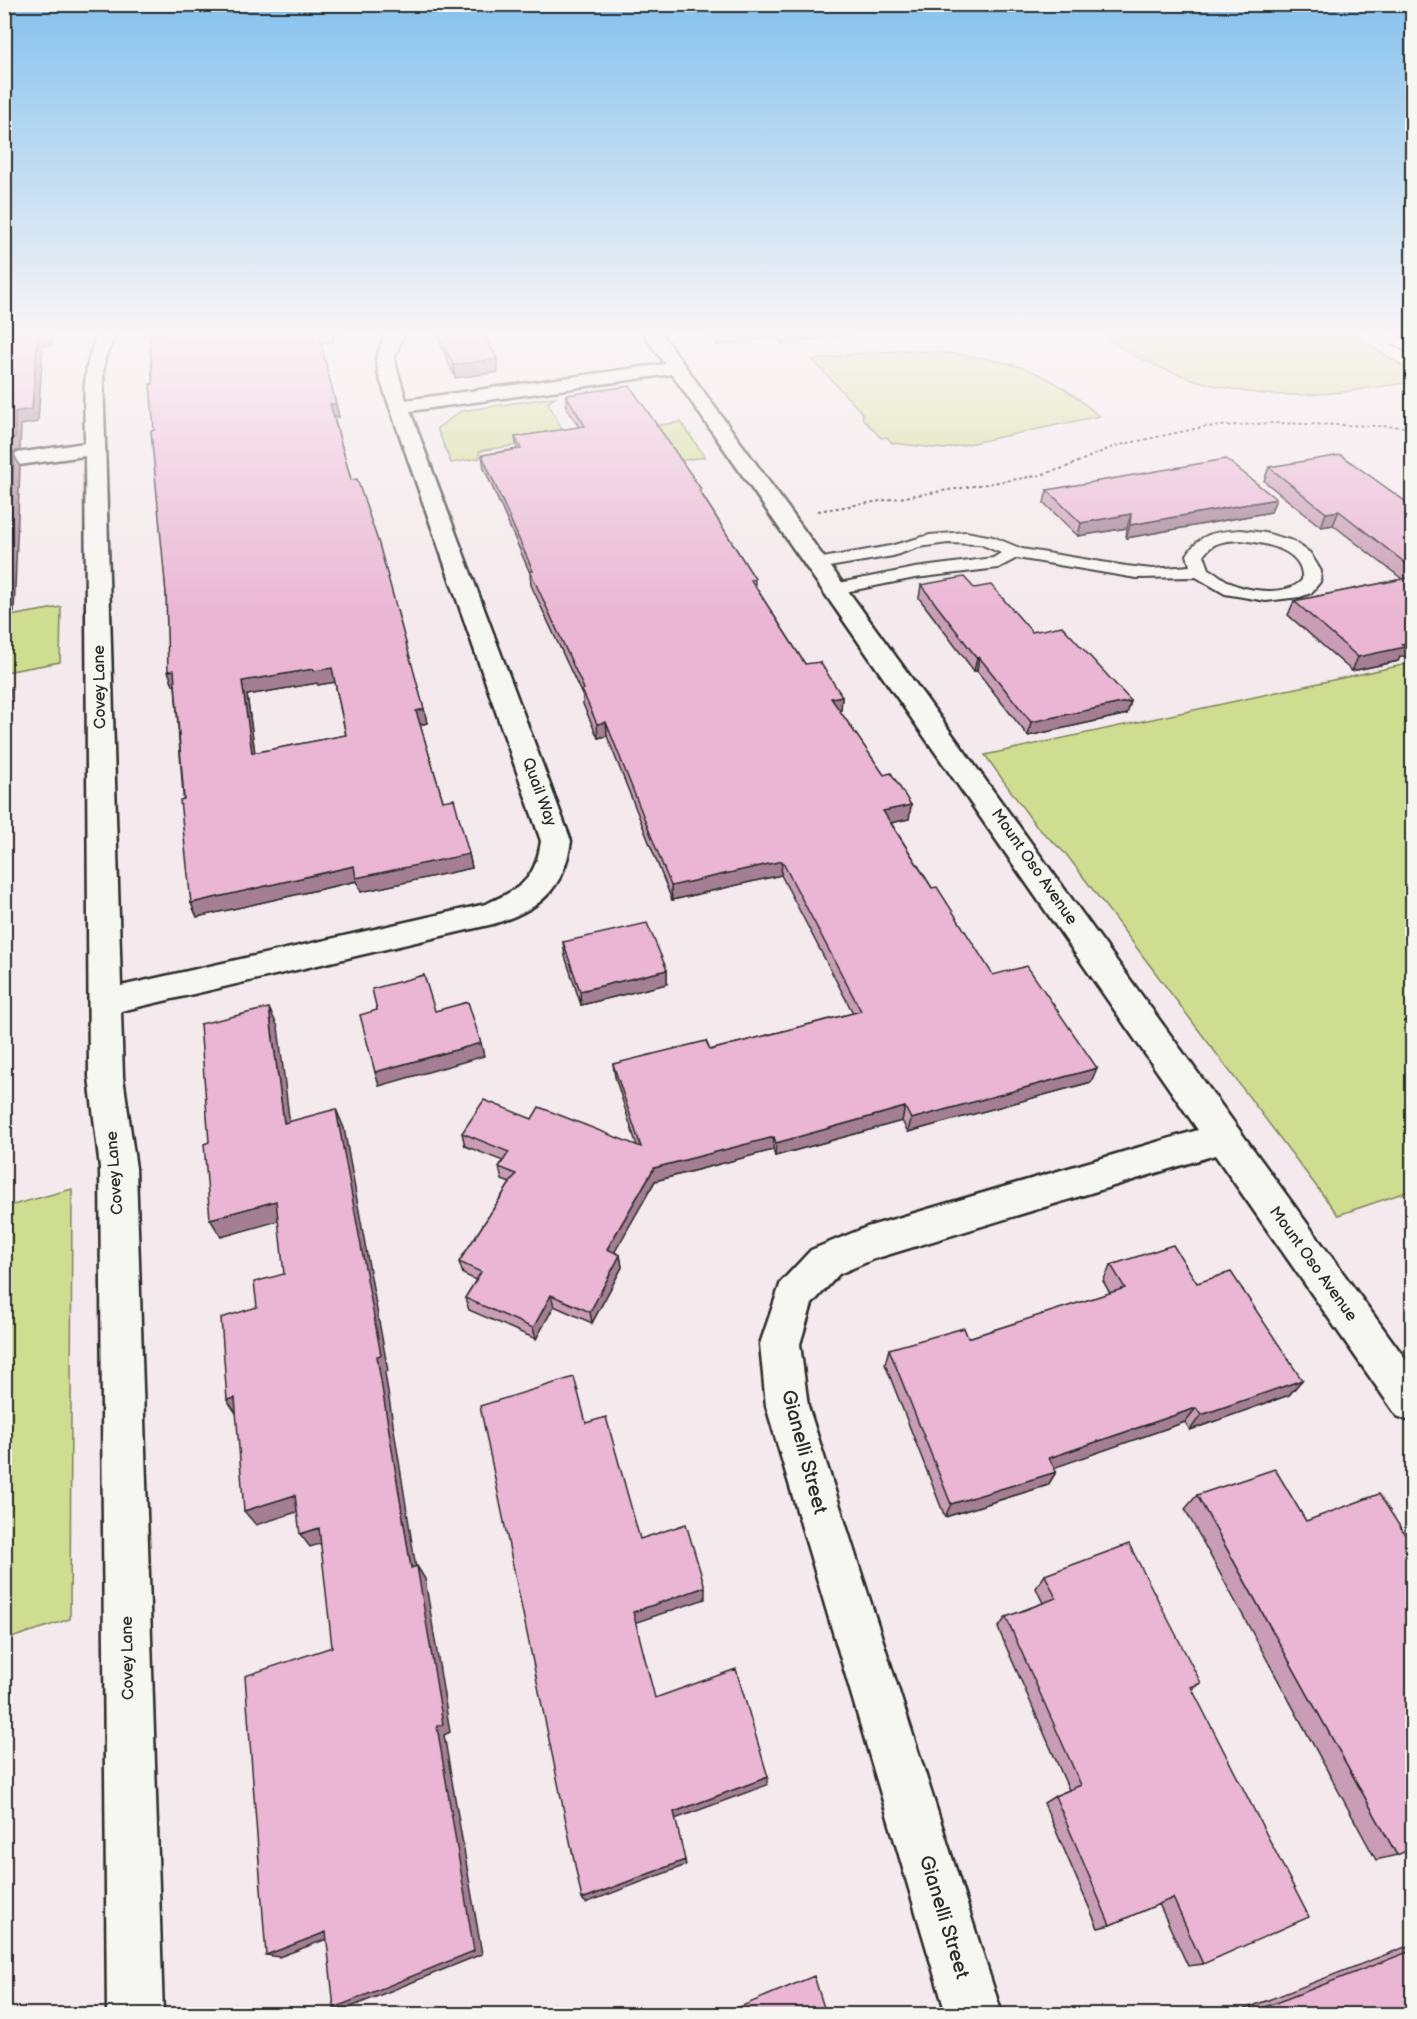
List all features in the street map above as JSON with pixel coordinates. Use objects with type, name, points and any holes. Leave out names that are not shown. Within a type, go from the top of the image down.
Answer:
[{"type":"street","name":"Covey Lane","points":[[95,427],[106,1077],[118,1168],[135,2014]]},
{"type":"street","name":"Quail Way","points":[[105,1002],[493,913],[532,896],[554,866],[556,841],[406,427]]},
{"type":"street","name":"Mount Oso Avenue","points":[[718,427],[1097,954],[1223,1138],[1413,1402]]},
{"type":"street","points":[[4,461],[96,448]]},
{"type":"street","name":"Gianelli Street","points":[[974,2014],[787,1406],[780,1344],[795,1295],[825,1262],[867,1244],[1223,1138]]},
{"type":"lane","points":[[817,564],[896,550],[914,543],[982,539],[1015,552],[1147,575],[1201,572],[1213,581],[1237,592],[1270,596],[1288,594],[1302,589],[1311,581],[1313,572],[1308,562],[1283,544],[1265,538],[1227,535],[1212,538],[1200,544],[1194,552],[1194,562],[1201,572]]},
{"type":"lane","points":[[896,550],[915,573]]},
{"type":"lane","points":[[835,589],[915,573],[998,563],[1015,552]]},
{"type":"path","points":[[783,517],[1036,476],[1064,468],[1114,446],[1182,430],[1218,427]]},
{"type":"green space","points":[[561,427],[567,438],[484,450],[479,452],[480,458],[451,463],[437,428]]},
{"type":"green space","points":[[644,427],[685,427],[705,457],[588,475],[567,438]]},
{"type":"green space","points":[[871,427],[1046,427],[944,449],[892,443],[887,437],[881,438]]},
{"type":"green space","points":[[61,607],[60,662],[5,672],[5,617]]},
{"type":"green space","points":[[1412,663],[1412,1190],[1338,1215],[1066,854],[1036,826],[985,755]]},
{"type":"green space","points":[[72,1189],[70,1619],[5,1640],[5,1207]]},
{"type":"building","points":[[4,427],[15,427],[15,437],[4,440]]},
{"type":"building","points":[[154,427],[336,427],[351,480],[357,479],[379,544],[424,709],[416,711],[443,801],[454,799],[469,854],[356,878],[354,866],[191,903],[180,800],[184,799],[174,670],[168,671],[166,593],[151,431],[154,430]],"holes":[[[332,668],[346,735],[252,753],[242,681]]]},
{"type":"building","points":[[577,427],[658,427],[701,489],[699,490],[755,579],[751,580],[805,664],[820,662],[842,696],[831,698],[884,775],[891,773],[911,805],[883,811],[932,888],[937,887],[993,975],[1027,966],[1097,1068],[911,1119],[905,1107],[776,1143],[774,1137],[654,1168],[607,1249],[620,1255],[590,1312],[551,1295],[533,1328],[465,1298],[481,1272],[459,1262],[516,1174],[499,1167],[509,1152],[462,1133],[484,1100],[532,1119],[539,1107],[641,1147],[613,1064],[706,1041],[710,1050],[861,1011],[782,861],[671,886],[606,722],[597,724],[582,690],[584,689],[530,571],[533,571],[482,455],[521,449],[515,437]]},
{"type":"building","points":[[14,454],[8,598],[4,599],[4,455]]},
{"type":"building","points":[[1341,455],[1413,507],[1413,569],[1339,511],[1326,513],[1269,467]]},
{"type":"building","points":[[1226,459],[1276,499],[1130,525],[1131,514],[1081,523],[1047,490]]},
{"type":"building","points":[[964,577],[974,588],[991,585],[1032,632],[1062,626],[1131,701],[1031,722],[979,657],[977,658],[921,585]]},
{"type":"building","points":[[1413,577],[1413,641],[1401,644],[1405,647],[1358,657],[1294,601]]},
{"type":"building","points":[[647,923],[667,970],[580,991],[563,942]]},
{"type":"building","points":[[424,975],[435,1011],[468,1002],[481,1043],[375,1072],[360,1015],[377,1010],[372,989]]},
{"type":"building","points":[[269,1008],[284,1123],[336,1109],[381,1355],[377,1356],[411,1568],[417,1566],[443,1724],[437,1726],[474,1951],[334,2008],[326,1932],[266,1955],[245,1676],[332,1647],[319,1528],[300,1534],[295,1495],[244,1511],[235,1398],[227,1400],[221,1318],[257,1307],[254,1282],[284,1274],[276,1201],[210,1219],[204,1144],[209,1142],[200,1024]]},
{"type":"building","points":[[1173,1245],[1197,1283],[1231,1272],[1302,1380],[1201,1415],[1196,1408],[1049,1458],[1056,1472],[951,1504],[889,1349],[964,1328],[968,1338],[1125,1288],[1111,1265]]},
{"type":"building","points":[[574,1377],[586,1423],[606,1417],[640,1539],[686,1524],[705,1587],[633,1612],[655,1698],[736,1669],[768,1777],[674,1812],[685,1860],[582,1899],[480,1406]]},
{"type":"building","points":[[1275,1469],[1306,1521],[1379,1494],[1413,1547],[1413,1848],[1397,1855],[1197,1495]]},
{"type":"building","points":[[1129,1544],[1201,1683],[1191,1687],[1309,1917],[1203,1964],[1173,1898],[1110,1925],[1055,1796],[1081,1785],[1006,1617],[1056,1598],[1045,1575]]},
{"type":"building","points":[[1413,1950],[1413,2014],[1247,2014]]},
{"type":"building","points":[[814,1976],[826,2014],[723,2014]]}]
